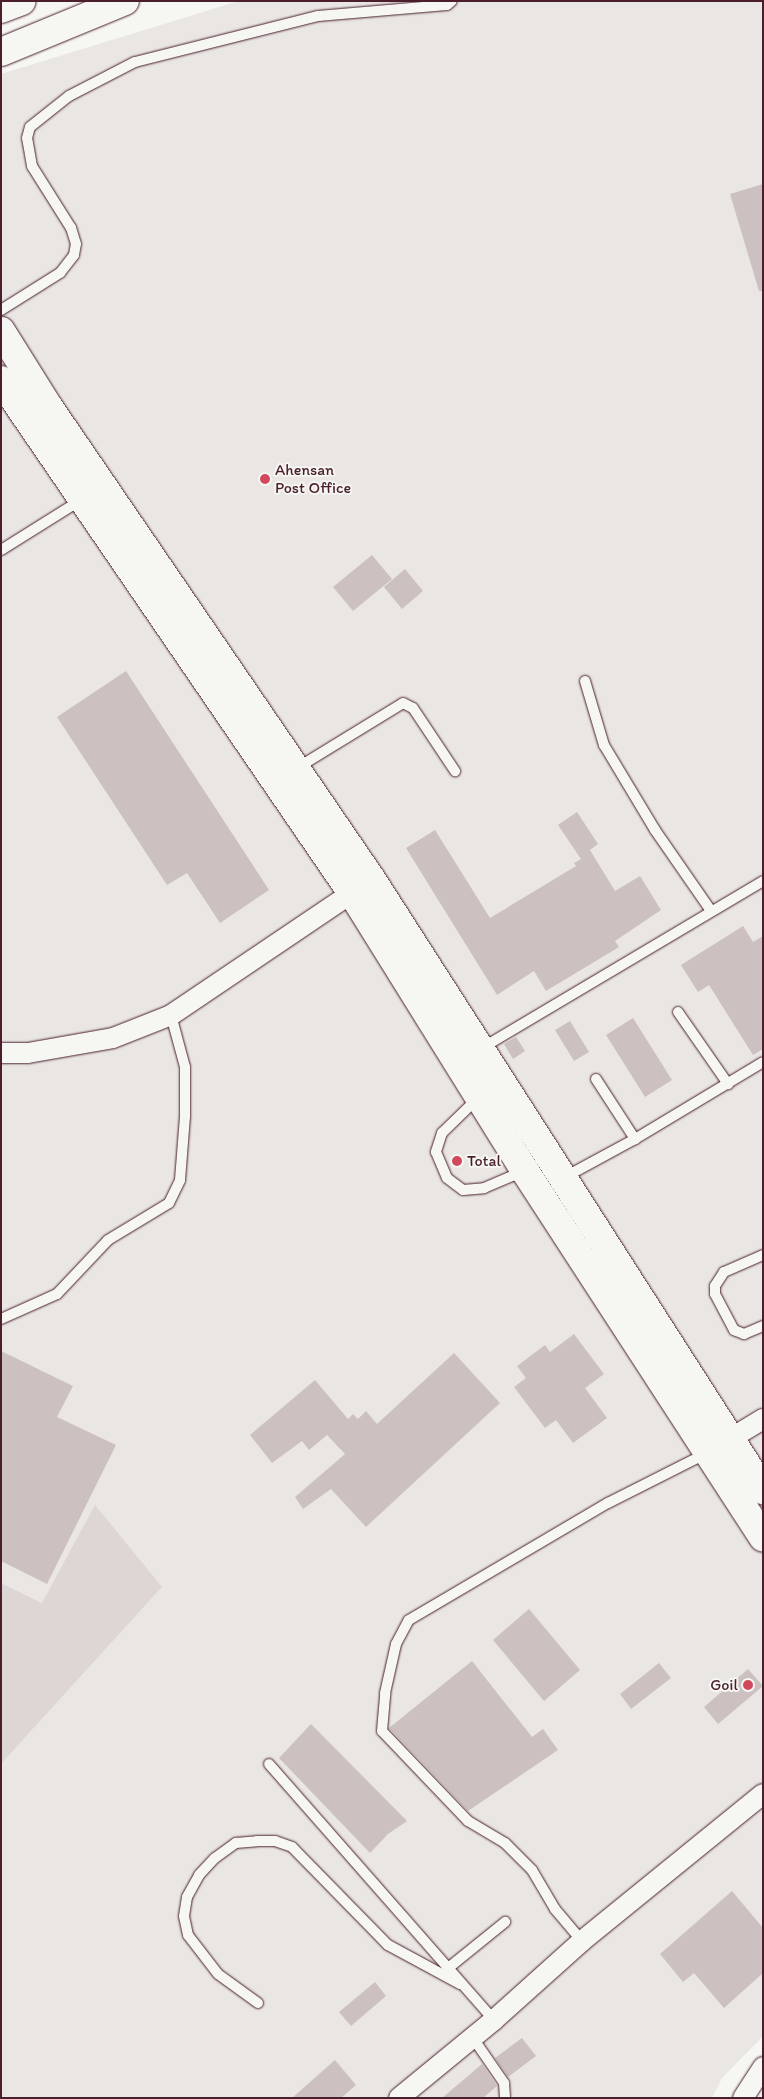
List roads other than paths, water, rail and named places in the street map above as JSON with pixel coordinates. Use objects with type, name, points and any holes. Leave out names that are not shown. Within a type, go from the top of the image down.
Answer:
[{"type":"main road","points":[[1,9],[22,1]]},
{"type":"main road","points":[[1,52],[125,1]]},
{"type":"main road","points":[[1,331],[48,406],[296,769],[480,1096],[525,1171],[719,1446],[763,1490]]},
{"type":"main road","points":[[1,380],[82,500],[480,1049],[563,1179],[719,1446],[763,1538]]},
{"type":"street","points":[[1,1053],[28,1053],[113,1038],[171,1015],[362,886]]},
{"type":"street","points":[[719,1446],[763,1419]]},
{"type":"street","points":[[399,2098],[494,2020],[582,1941],[763,1794]]},
{"type":"street","points":[[743,2098],[763,2066]]},
{"type":"lane","points":[[1,310],[60,274],[74,255],[76,244],[71,228],[32,166],[26,138],[30,127],[69,96],[136,62],[318,16],[447,5],[452,1]]},
{"type":"lane","points":[[1,550],[82,500]]},
{"type":"lane","points":[[585,681],[604,745],[654,830],[712,911]]},
{"type":"lane","points":[[296,769],[403,703],[413,708],[455,771]]},
{"type":"lane","points":[[480,1049],[763,881]]},
{"type":"lane","points":[[678,1012],[728,1084]]},
{"type":"lane","points":[[1,1319],[57,1294],[108,1240],[169,1203],[180,1180],[185,1096],[185,1067],[171,1015]]},
{"type":"lane","points":[[563,1179],[635,1139],[763,1062]]},
{"type":"lane","points":[[596,1079],[635,1139]]},
{"type":"lane","points":[[480,1096],[442,1133],[436,1152],[447,1178],[463,1190],[484,1188],[525,1171]]},
{"type":"lane","points":[[763,1255],[724,1272],[714,1286],[715,1294],[734,1330],[744,1334],[763,1326]]},
{"type":"lane","points":[[582,1941],[555,1909],[532,1870],[505,1844],[468,1822],[382,1731],[385,1693],[396,1644],[409,1620],[505,1562],[654,1477],[719,1446]]},
{"type":"lane","points":[[269,1764],[460,1984],[494,2020]]},
{"type":"lane","points":[[258,2003],[218,1974],[188,1935],[184,1916],[187,1897],[200,1875],[215,1858],[236,1843],[275,1841],[292,1847],[388,1944],[460,1984]]},
{"type":"lane","points":[[447,1969],[505,1922]]},
{"type":"lane","points":[[473,2038],[504,2083],[505,2098]]},
{"type":"place","name":"Ahensan Post Office","points":[[265,479]]},
{"type":"place","name":"Total","points":[[457,1161]]},
{"type":"place","name":"Goil","points":[[748,1685]]}]
